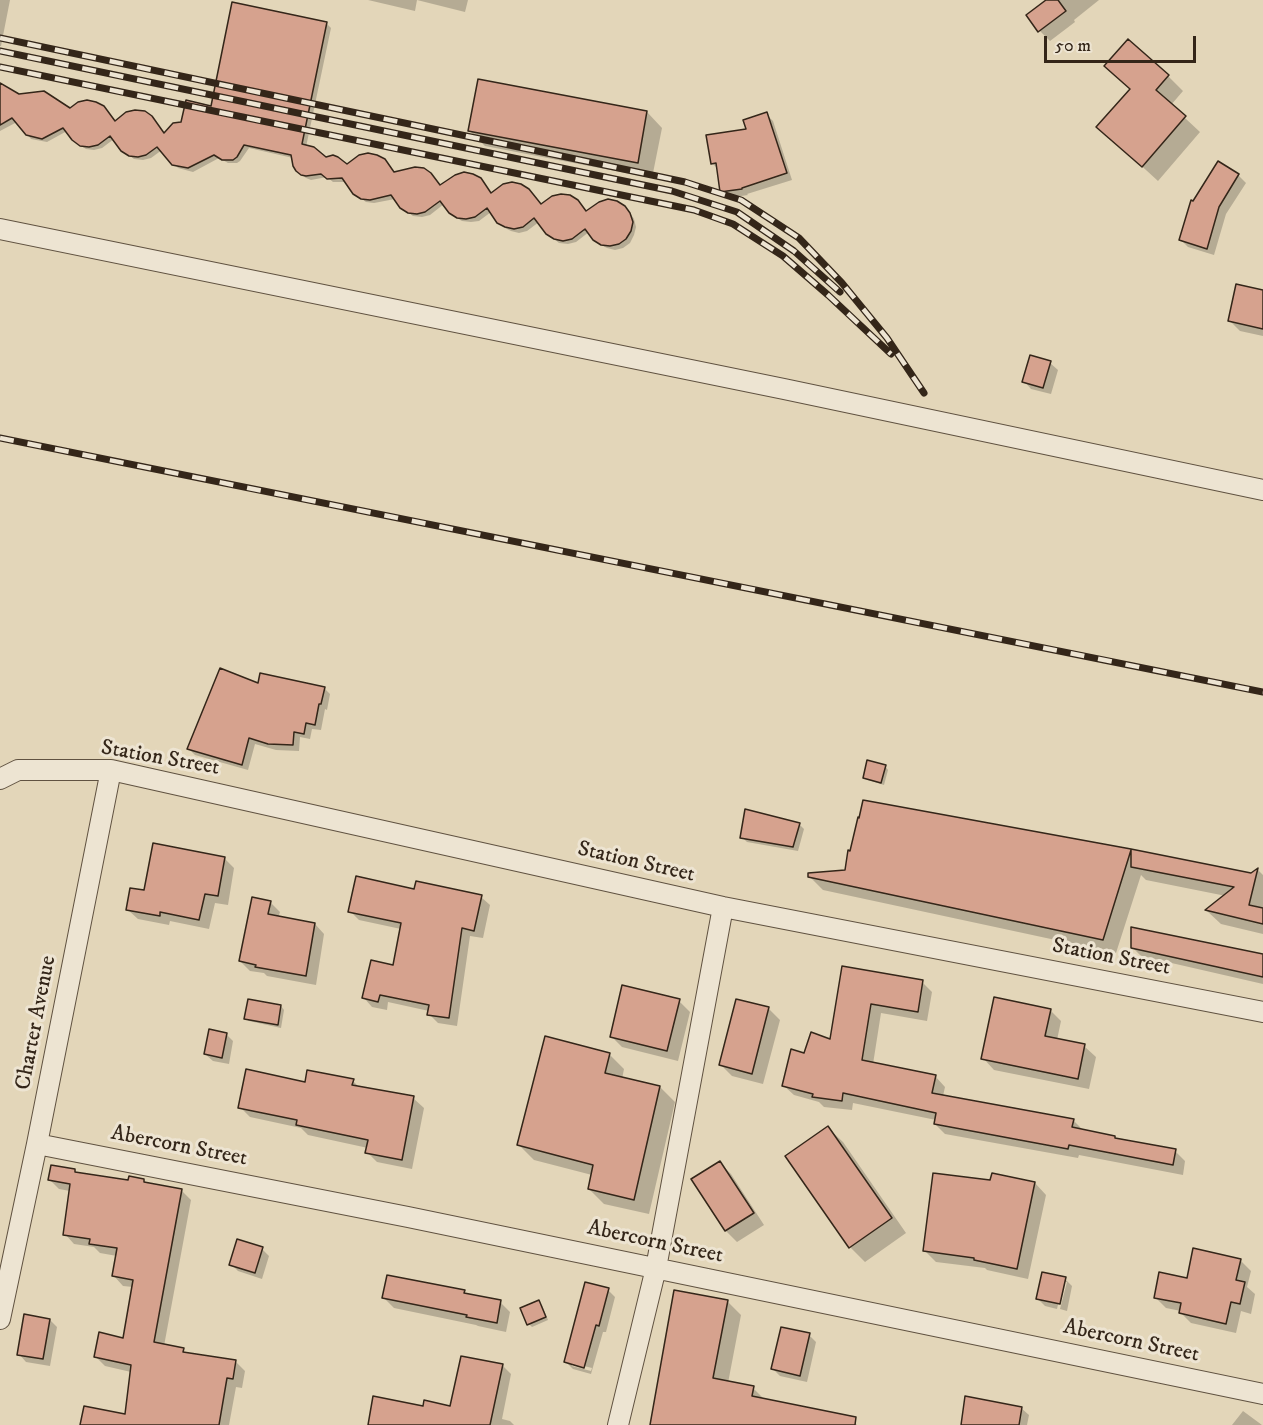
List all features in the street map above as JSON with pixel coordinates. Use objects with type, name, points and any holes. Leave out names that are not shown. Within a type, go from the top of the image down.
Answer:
[{"type":"street","points":[[0,229],[1263,490]]},
{"type":"street","name":"Station Street","points":[[0,779],[18,770],[111,770],[723,907],[1263,1012]]},
{"type":"street","name":"Charter Avenue","points":[[0,1319],[111,770]]},
{"type":"street","points":[[618,1425],[656,1268],[723,907]]},
{"type":"street","name":"Abercorn Street","points":[[37,1144],[408,1217],[1263,1394]]},
{"type":"building","points":[[1046,0],[1058,0],[1066,11],[1038,32],[1026,15]]},
{"type":"building","points":[[232,2],[327,22],[302,144],[314,147],[326,157],[333,155],[338,157],[347,164],[359,155],[368,153],[385,159],[394,172],[415,167],[424,168],[440,185],[464,172],[481,178],[491,193],[503,184],[512,182],[521,184],[529,189],[541,204],[552,196],[561,194],[570,195],[578,200],[586,211],[608,199],[617,201],[630,213],[633,222],[631,231],[619,244],[610,246],[601,245],[593,240],[585,229],[572,239],[563,241],[546,234],[534,218],[523,227],[514,229],[505,227],[497,223],[487,208],[475,217],[466,219],[457,218],[449,213],[440,201],[425,212],[417,214],[408,213],[400,208],[391,195],[370,200],[361,199],[353,194],[342,178],[327,179],[321,174],[301,175],[293,166],[291,155],[244,145],[233,160],[222,160],[214,155],[188,168],[172,165],[157,147],[146,155],[129,156],[121,151],[110,136],[98,145],[89,147],[80,146],[63,128],[42,139],[26,135],[12,118],[0,125],[0,83],[19,94],[44,91],[70,108],[78,102],[87,100],[96,102],[104,106],[115,121],[126,112],[145,111],[152,116],[164,133],[173,123],[181,122],[186,100],[211,106]]},
{"type":"building","points":[[1128,39],[1169,75],[1156,90],[1186,116],[1142,167],[1096,127],[1130,89],[1104,66]]},
{"type":"building","points":[[478,79],[647,111],[638,163],[468,131]]},
{"type":"building","points":[[767,112],[787,173],[742,189],[720,192],[716,163],[711,164],[706,135],[746,129],[743,120]]},
{"type":"building","points":[[1218,161],[1239,174],[1219,207],[1207,249],[1179,240],[1191,200],[1193,201]]},
{"type":"building","points":[[1236,284],[1263,290],[1263,329],[1228,321]]},
{"type":"building","points":[[1030,355],[1051,361],[1043,388],[1022,382]]},
{"type":"building","points":[[220,668],[258,683],[260,673],[325,687],[315,725],[306,723],[304,734],[294,732],[293,745],[268,744],[249,738],[242,765],[187,749]]},
{"type":"building","points":[[867,760],[886,765],[881,783],[863,778]]},
{"type":"building","points":[[863,800],[1131,849],[1251,873],[1258,868],[1249,905],[1263,908],[1263,924],[1205,910],[1234,887],[1131,867],[1131,850],[1103,940],[808,877],[808,873],[845,870],[848,850],[850,851]]},
{"type":"building","points":[[745,809],[800,823],[793,847],[740,838]]},
{"type":"building","points":[[153,843],[225,857],[218,896],[205,894],[199,920],[160,912],[160,916],[126,910],[130,888],[144,890]]},
{"type":"building","points":[[356,876],[414,889],[416,881],[482,895],[474,931],[462,928],[449,1018],[427,1015],[429,1005],[380,995],[378,1002],[362,998],[371,960],[393,965],[401,923],[348,912]]},
{"type":"building","points":[[252,897],[271,901],[268,914],[315,923],[306,976],[255,967],[256,965],[239,961]]},
{"type":"building","points":[[1131,927],[1263,954],[1263,977],[1131,948]]},
{"type":"building","points":[[842,966],[923,980],[918,1012],[871,1004],[862,1060],[936,1075],[932,1093],[1074,1119],[1072,1127],[1115,1136],[1115,1138],[1176,1149],[1173,1165],[1069,1145],[1068,1149],[934,1124],[936,1113],[843,1093],[842,1101],[812,1097],[813,1094],[782,1086],[791,1049],[804,1053],[811,1032],[830,1039]]},
{"type":"building","points":[[622,985],[680,999],[667,1051],[610,1037]]},
{"type":"building","points":[[994,997],[1051,1009],[1045,1036],[1085,1044],[1078,1079],[981,1059]]},
{"type":"building","points":[[248,999],[281,1005],[278,1025],[244,1019]]},
{"type":"building","points":[[736,999],[769,1007],[752,1074],[719,1065]]},
{"type":"building","points":[[209,1029],[227,1033],[222,1058],[204,1054]]},
{"type":"building","points":[[545,1036],[610,1053],[605,1073],[660,1086],[634,1200],[588,1189],[593,1165],[517,1145]]},
{"type":"building","points":[[246,1069],[305,1082],[307,1070],[354,1079],[352,1085],[414,1096],[402,1160],[365,1153],[368,1140],[296,1125],[297,1120],[238,1108]]},
{"type":"building","points":[[828,1126],[892,1218],[849,1248],[785,1156]]},
{"type":"building","points":[[720,1161],[754,1213],[725,1231],[691,1179]]},
{"type":"building","points":[[51,1165],[75,1169],[75,1172],[128,1180],[129,1176],[144,1179],[144,1182],[182,1189],[154,1342],[184,1348],[183,1352],[236,1360],[233,1379],[227,1378],[219,1425],[80,1425],[84,1406],[125,1414],[131,1365],[94,1357],[99,1332],[123,1338],[133,1280],[112,1276],[117,1248],[89,1244],[90,1239],[63,1235],[70,1184],[48,1180]]},
{"type":"building","points":[[933,1173],[990,1180],[992,1173],[1035,1182],[1017,1269],[974,1260],[974,1258],[923,1251]]},
{"type":"building","points":[[237,1239],[263,1247],[255,1273],[229,1265]]},
{"type":"building","points":[[1193,1248],[1241,1259],[1236,1280],[1245,1282],[1240,1304],[1231,1302],[1226,1324],[1179,1313],[1181,1303],[1154,1298],[1159,1272],[1187,1278]]},
{"type":"building","points":[[1042,1272],[1066,1277],[1060,1304],[1036,1299]]},
{"type":"building","points":[[387,1275],[465,1290],[464,1293],[501,1300],[497,1323],[382,1298]]},
{"type":"building","points":[[585,1282],[609,1288],[584,1368],[564,1362]]},
{"type":"building","points":[[674,1290],[728,1300],[713,1378],[754,1386],[752,1396],[856,1417],[855,1425],[650,1425]]},
{"type":"building","points":[[539,1300],[546,1317],[527,1325],[520,1308]]},
{"type":"building","points":[[24,1314],[50,1319],[43,1359],[17,1355]]},
{"type":"building","points":[[781,1327],[810,1333],[800,1376],[771,1369]]},
{"type":"building","points":[[461,1356],[503,1364],[490,1425],[368,1425],[373,1396],[423,1406],[424,1400],[450,1406]]},
{"type":"building","points":[[965,1396],[1022,1407],[1019,1425],[961,1425]]},
{"type":"railway","points":[[0,38],[685,182],[741,200],[799,238],[842,283],[887,338],[924,393]]},
{"type":"railway","points":[[0,51],[672,191],[737,212],[794,251],[840,292]]},
{"type":"railway","points":[[0,67],[694,210],[733,224],[783,256],[891,354]]},
{"type":"railway","points":[[0,438],[1263,692]]}]
